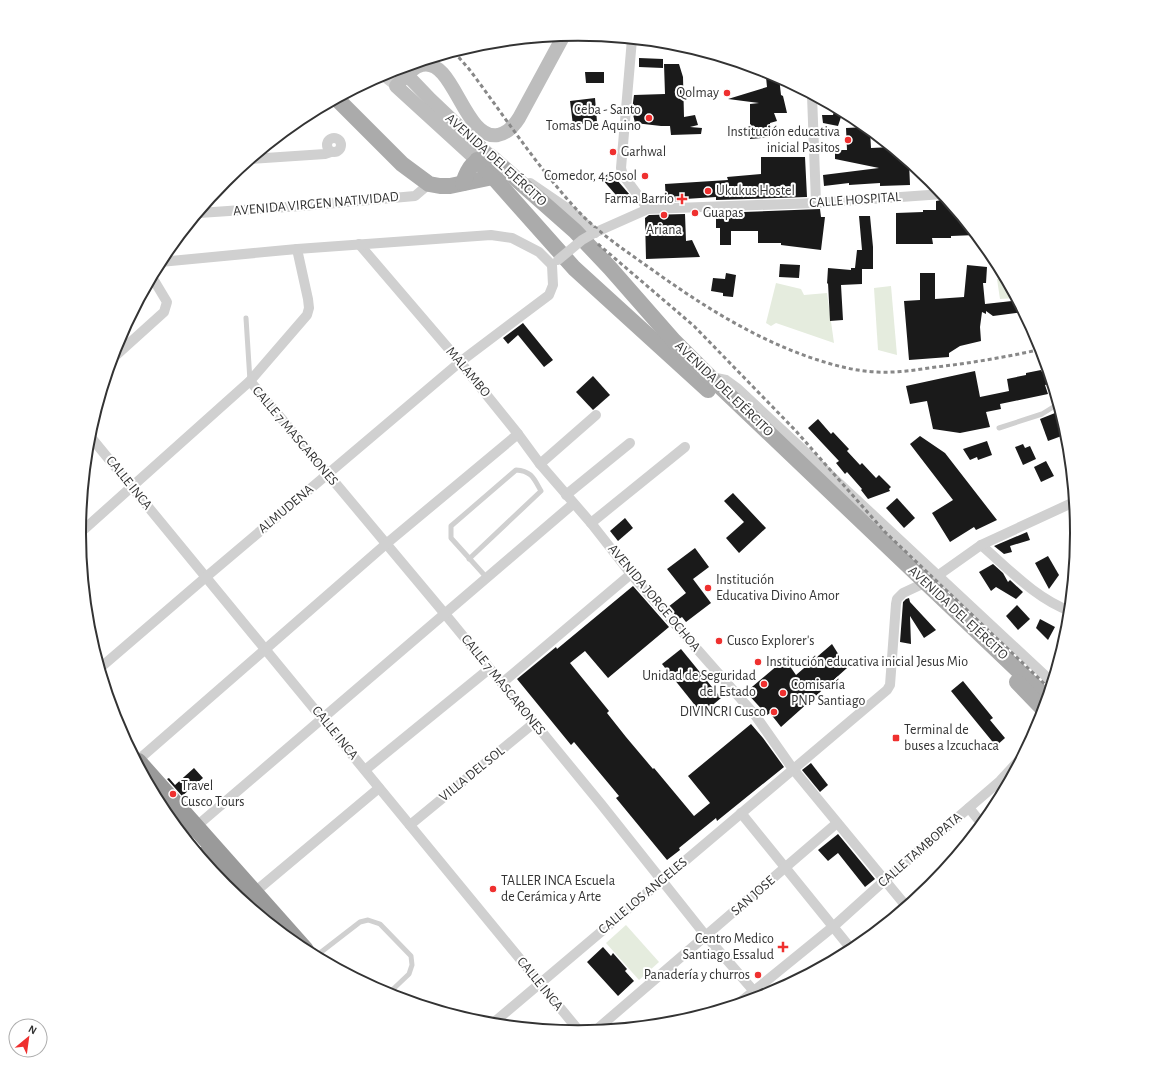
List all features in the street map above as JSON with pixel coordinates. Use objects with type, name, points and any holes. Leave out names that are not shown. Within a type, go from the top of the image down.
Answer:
[{"type":"highway","points":[[158,789],[190,831],[249,897],[263,910]]},
{"type":"main road","points":[[427,65],[433,66],[446,76],[472,119],[480,129],[490,134],[500,134],[513,127],[519,118],[561,42]]},
{"type":"main road","name":"AVENIDA DEL EJÉRCITO","points":[[404,73],[498,172],[574,268],[692,375],[927,582],[1039,705]]},
{"type":"main road","points":[[396,86],[402,74]]},
{"type":"main road","name":"AVENIDA DEL EJÉRCITO","points":[[396,86],[484,158]]},
{"type":"main road","points":[[341,103],[402,164],[429,184],[450,186],[498,172]]},
{"type":"main road","points":[[463,183],[468,170],[484,158]]},
{"type":"main road","name":"AVENIDA DEL EJÉRCITO","points":[[498,172],[575,231],[610,268],[674,341],[710,377],[1043,693]]},
{"type":"main road","name":"AVENIDA DEL EJÉRCITO","points":[[1023,688],[1040,701]]},
{"type":"street","points":[[168,261],[297,249],[491,235],[512,238],[539,252],[555,263],[582,240],[594,233],[648,209],[622,175],[621,168],[632,44]]},
{"type":"street","points":[[387,79],[396,86]]},
{"type":"street","points":[[812,101],[816,203]]},
{"type":"street","points":[[260,158],[325,154],[331,152]]},
{"type":"street","points":[[484,158],[504,163],[571,211],[594,233]]},
{"type":"street","name":"AVENIDA VIRGEN NATIVIDAD","points":[[207,212],[302,206],[415,196],[429,184]]},
{"type":"street","name":"CALLE HOSPITAL","points":[[648,209],[816,203],[935,195]]},
{"type":"street","name":"MALAMBO","points":[[359,244],[460,362],[573,504]]},
{"type":"street","points":[[86,527],[250,381],[307,314],[310,308],[297,249]]},
{"type":"street","name":"ALMUDENA","points":[[104,664],[460,362],[550,295],[553,285],[555,263]]},
{"type":"street","points":[[122,350],[164,312],[167,302],[155,282]]},
{"type":"street","name":"CALLE 7 MASCARONES","points":[[250,381],[502,683],[706,936],[755,993]]},
{"type":"street","points":[[540,464],[596,415]]},
{"type":"street","points":[[141,759],[386,544],[518,434]]},
{"type":"street","name":"CALLE INCA","points":[[95,442],[574,1025]]},
{"type":"street","points":[[566,495],[630,443]]},
{"type":"street","points":[[591,523],[685,447]]},
{"type":"street","points":[[190,831],[573,504]]},
{"type":"street","name":"AVENIDA JORGE OCHOA","points":[[573,504],[591,523],[631,574],[755,715],[793,769],[903,903]]},
{"type":"street","name":"CALLE LOS ANGELES","points":[[498,1018],[889,688],[896,604],[900,596],[927,582],[981,545],[1069,504]]},
{"type":"street","points":[[981,545],[1034,591],[1049,601],[1064,608]]},
{"type":"street","points":[[502,683],[631,574]]},
{"type":"street","name":"AVENIDA DEL EJÉRCITO","points":[[927,582],[1048,679]]},
{"type":"street","points":[[364,770],[490,669]]},
{"type":"street","name":"VILLA DEL SOL","points":[[410,825],[534,723]]},
{"type":"street","name":"CALLE TAMBOPATA","points":[[760,991],[969,808],[1000,787]]},
{"type":"street","points":[[249,897],[379,788]]},
{"type":"street","points":[[969,808],[978,820]]},
{"type":"street","points":[[741,813],[848,945]]},
{"type":"street","name":"SAN JOSE","points":[[603,1024],[837,824]]},
{"type":"lane","points":[[246,318],[250,381]]},
{"type":"lane","points":[[999,428],[1042,414],[1054,406]]},
{"type":"lane","points":[[469,559],[541,491],[532,475],[524,470],[516,470],[451,526],[451,538],[469,559],[487,578]]},
{"type":"lane","points":[[321,952],[360,922],[368,920],[380,924],[411,956],[412,965],[409,974],[393,989]]},
{"type":"shaded area","points":[[997,279],[1000,279],[1011,298],[1000,299]]},
{"type":"shaded area","points":[[776,283],[801,289],[804,295],[827,293],[834,343],[776,323],[771,326],[766,323]]},
{"type":"shaded area","points":[[891,286],[897,355],[878,350],[874,288]]},
{"type":"shaded area","points":[[626,925],[659,962],[639,980],[606,943]]},
{"type":"building","points":[[639,58],[663,59],[663,68],[639,67]]},
{"type":"building","points":[[664,64],[679,64],[683,77],[684,117],[695,115],[698,125],[690,127],[702,128],[701,134],[671,135],[670,126],[635,123],[632,110],[634,95],[665,94]]},
{"type":"building","points":[[585,72],[604,72],[604,83],[586,83]]},
{"type":"building","points":[[766,78],[780,84],[781,95],[783,96],[787,113],[774,113],[777,121],[770,123],[771,137],[750,139],[750,104],[759,103],[728,99],[767,87]]},
{"type":"building","points":[[595,98],[597,122],[573,125],[570,101]]},
{"type":"building","points":[[834,113],[841,117],[838,126],[823,123],[822,115],[833,115]]},
{"type":"building","points":[[857,127],[870,137],[871,148],[884,147],[903,163],[909,169],[910,185],[880,186],[880,183],[849,185],[849,183],[824,186],[823,175],[879,168],[835,159],[835,150],[847,150],[846,128]]},
{"type":"building","points":[[761,157],[805,157],[807,197],[716,200],[716,197],[666,202],[665,184],[728,180],[727,177],[761,174]]},
{"type":"building","points":[[610,172],[630,195],[622,202],[602,179]]},
{"type":"building","points":[[940,200],[971,235],[951,236],[951,238],[932,238],[933,244],[896,244],[896,213],[936,210],[936,201]]},
{"type":"building","points":[[820,209],[821,217],[825,217],[821,250],[781,245],[781,243],[758,243],[758,231],[731,231],[731,245],[720,245],[720,228],[716,228],[716,213]]},
{"type":"building","points":[[685,214],[686,241],[692,240],[700,257],[646,259],[645,218],[649,215]]},
{"type":"building","points":[[859,216],[870,216],[873,247],[873,269],[862,269],[862,284],[841,285],[843,320],[830,321],[828,283],[827,284],[828,268],[851,270],[851,268],[855,268],[857,250],[862,250]]},
{"type":"building","points":[[780,264],[800,265],[799,278],[779,277]]},
{"type":"building","points":[[967,265],[987,267],[986,283],[983,283],[985,304],[1012,301],[1019,313],[993,316],[986,311],[986,314],[982,312],[980,327],[981,341],[960,346],[949,353],[949,357],[909,360],[904,301],[920,300],[920,273],[935,273],[935,299],[964,297]]},
{"type":"building","points":[[726,273],[736,275],[733,297],[723,296],[723,293],[711,291],[713,278],[725,279]]},
{"type":"building","points":[[523,323],[553,360],[544,367],[518,335],[508,344],[503,338]]},
{"type":"building","points":[[1041,370],[1047,384],[1045,385],[1048,394],[1000,404],[1001,409],[986,412],[990,427],[960,433],[933,429],[927,401],[910,404],[906,386],[975,371],[980,397],[1009,391],[1007,379],[1026,375],[1026,373]]},
{"type":"building","points":[[593,376],[610,395],[593,410],[576,392]]},
{"type":"building","points":[[1056,413],[1061,436],[1048,441],[1040,419]]},
{"type":"building","points":[[818,419],[831,434],[833,432],[849,449],[847,451],[860,465],[862,463],[876,478],[879,475],[891,487],[889,489],[890,491],[868,499],[861,490],[862,489],[847,472],[845,474],[836,463],[839,461],[808,428]]},
{"type":"building","points":[[920,436],[945,453],[997,520],[976,530],[974,527],[950,542],[932,513],[953,500],[910,444]]},
{"type":"building","points":[[987,441],[992,455],[978,460],[977,457],[970,460],[963,449]]},
{"type":"building","points":[[1023,444],[1025,448],[1030,446],[1036,459],[1023,465],[1015,447]]},
{"type":"building","points":[[1046,461],[1054,476],[1041,482],[1034,467]]},
{"type":"building","points":[[733,493],[766,528],[739,553],[726,538],[744,522],[724,501]]},
{"type":"building","points":[[897,498],[915,518],[904,528],[886,508]]},
{"type":"building","points":[[625,518],[633,528],[618,541],[610,531]]},
{"type":"building","points":[[1027,532],[1030,540],[1010,546],[1012,552],[1004,554],[994,546]]},
{"type":"building","points":[[695,548],[709,567],[693,579],[711,603],[686,622],[682,617],[679,619],[668,607],[686,593],[667,569]]},
{"type":"building","points":[[1048,556],[1059,575],[1049,589],[1035,563]]},
{"type":"building","points":[[993,564],[1003,573],[1008,582],[1010,580],[1023,592],[1016,599],[996,587],[991,591],[979,572]]},
{"type":"building","points":[[633,586],[669,627],[608,678],[585,651],[570,663],[609,711],[607,713],[626,737],[694,816],[710,803],[688,776],[751,724],[784,767],[717,821],[716,818],[679,848],[680,850],[667,860],[616,798],[619,796],[574,742],[571,745],[517,679],[556,647],[557,649]]},
{"type":"building","points":[[909,598],[910,602],[936,630],[924,638],[910,616],[911,644],[900,642],[903,602]]},
{"type":"building","points":[[1017,605],[1030,619],[1018,630],[1006,616]]},
{"type":"building","points":[[1040,619],[1055,627],[1048,640],[1036,628]]},
{"type":"building","points":[[832,644],[847,668],[781,727],[770,713],[767,715],[746,692],[785,659],[796,675]]},
{"type":"building","points":[[681,649],[721,698],[702,714],[662,664]]},
{"type":"building","points":[[963,681],[993,718],[990,720],[1005,738],[996,746],[951,691]]},
{"type":"building","points":[[811,763],[828,785],[820,792],[802,770]]},
{"type":"building","points":[[194,768],[203,778],[182,796],[167,779],[169,778],[175,785]]},
{"type":"building","points":[[838,834],[875,879],[865,887],[838,853],[828,861],[818,850]]},
{"type":"building","points":[[603,947],[611,956],[613,953],[627,969],[625,971],[634,981],[618,996],[587,962]]},
{"type":"railway","points":[[458,56],[469,69],[550,178],[587,220],[620,247],[704,305],[743,328],[785,348],[823,362],[850,369],[877,372],[906,371],[962,364],[1035,350]]},
{"type":"railway","points":[[598,244],[694,326],[795,430],[885,532],[1046,685]]},
{"type":"place","name":"Qolmay","points":[[727,93]]},
{"type":"place","name":"Ceba - Santo Tomas De Aquino","points":[[649,118]]},
{"type":"place","name":"Institución educativa inicial Pasitos","points":[[848,140]]},
{"type":"place","name":"Garhwal","points":[[613,152]]},
{"type":"place","name":"Comedor, 4.50sol","points":[[645,176]]},
{"type":"place","name":"Ukukus Hostel","points":[[708,191]]},
{"type":"place","name":"Farma Barrio","points":[[682,199]]},
{"type":"place","name":"Guapas","points":[[695,213]]},
{"type":"place","name":"Ariana","points":[[664,215]]},
{"type":"place","name":"Institución Educativa Divino Amor","points":[[708,588]]},
{"type":"place","name":"Cusco Explorer's","points":[[719,641]]},
{"type":"place","name":"Institución educativa inicial Jesus Mio","points":[[758,662]]},
{"type":"place","name":"Unidad de Seguridad del Estado","points":[[764,684]]},
{"type":"place","name":"Comisaría PNP Santiago","points":[[783,693]]},
{"type":"place","name":"DIVINCRI Cusco","points":[[774,712]]},
{"type":"place","name":"Terminal de buses a Izcuchaca","points":[[896,738]]},
{"type":"place","name":"Travel Cusco Tours","points":[[173,794]]},
{"type":"place","name":"TALLER INCA Escuela de Cerámica y Arte","points":[[493,889]]},
{"type":"place","name":"Centro Medico Santiago Essalud","points":[[783,947]]},
{"type":"place","name":"Panadería y churros","points":[[758,975]]}]
